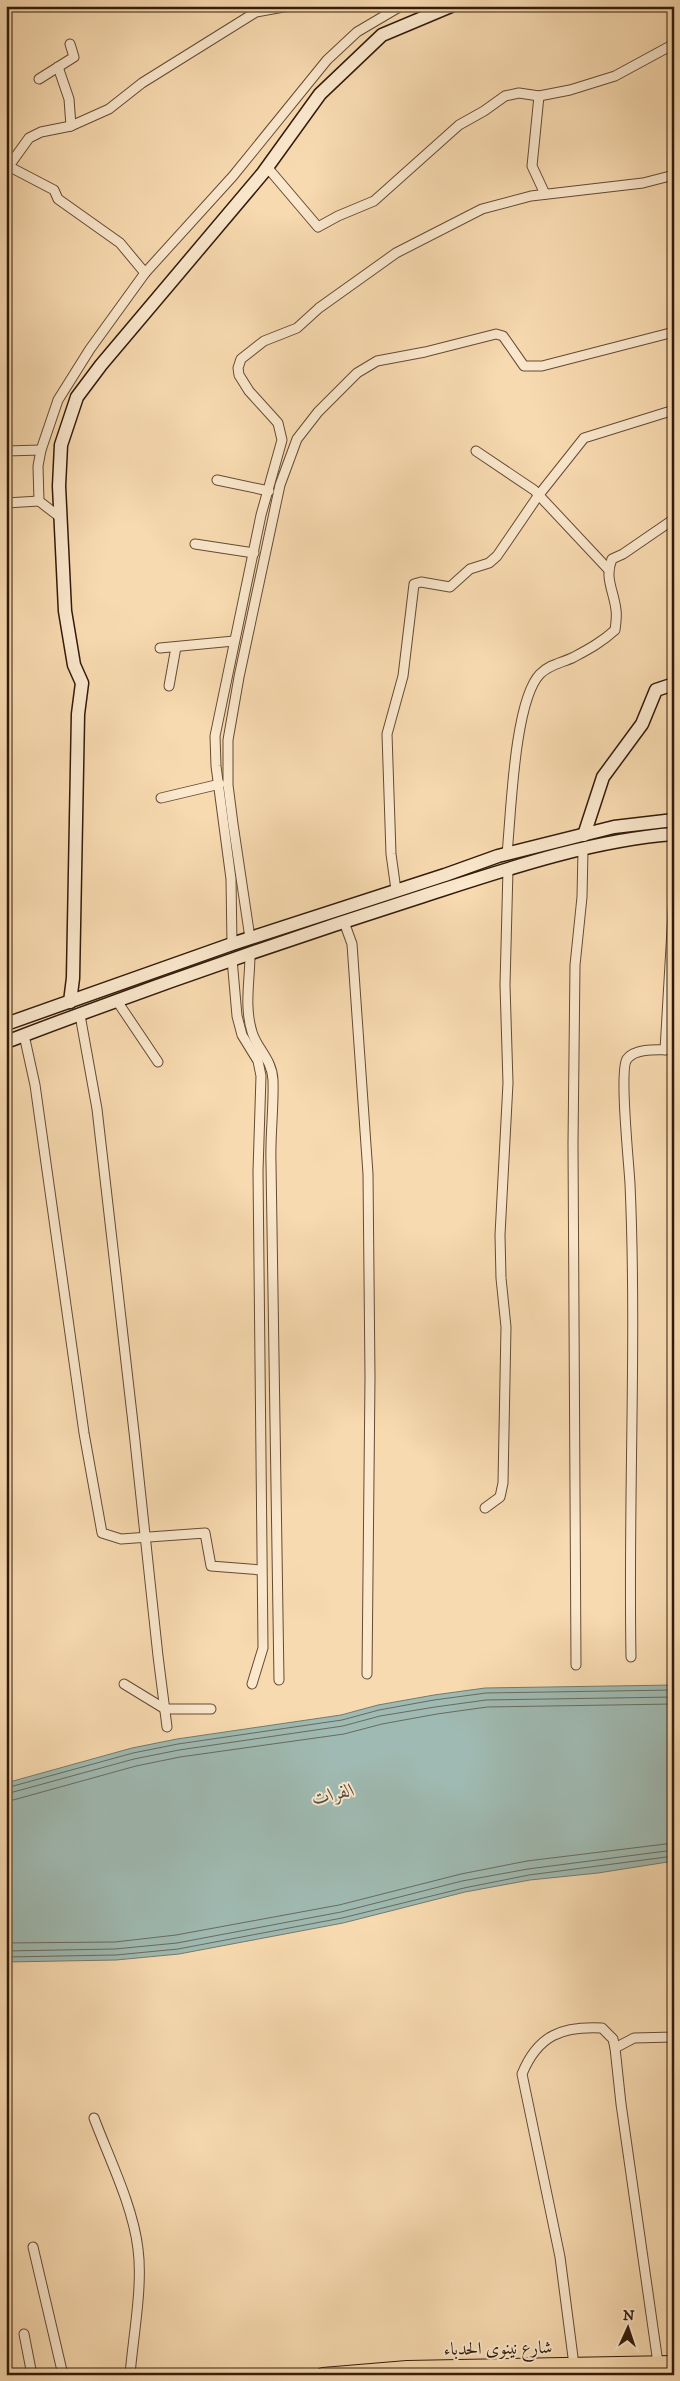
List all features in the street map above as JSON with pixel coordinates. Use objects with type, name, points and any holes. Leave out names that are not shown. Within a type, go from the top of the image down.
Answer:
[{"type":"main road","points":[[70,1002],[73,978],[78,714],[82,684],[74,665],[65,611],[60,518],[61,445],[77,397],[101,365],[267,167],[320,94],[382,35],[451,6]]},
{"type":"main road","points":[[584,835],[596,796],[610,766],[632,740],[642,724],[656,690],[674,684]]},
{"type":"main road","points":[[6,1024],[232,944],[507,854],[614,827],[674,820]]},
{"type":"main road","points":[[6,1042],[232,959],[508,869],[618,842],[674,834]]},
{"type":"main road","points":[[350,920],[352,905]]},
{"type":"main road","name":"شارع نينوى الحدباء","points":[[323,2375],[407,2368],[674,2363]]},
{"type":"street","points":[[145,273],[120,243],[58,199],[54,190],[8,168],[29,138],[41,132],[71,126],[110,109],[142,83],[256,12],[289,6]]},
{"type":"street","points":[[39,501],[38,466],[41,450],[58,400],[90,349],[145,273],[233,176],[327,60],[357,32],[401,6]]},
{"type":"street","points":[[39,79],[74,56],[70,44]]},
{"type":"street","points":[[267,167],[318,227],[338,216],[374,201],[459,125],[505,96],[520,93],[539,96],[570,90],[616,76],[674,44]]},
{"type":"street","points":[[58,67],[69,98],[71,126]]},
{"type":"street","points":[[539,96],[532,166],[545,194]]},
{"type":"street","points":[[232,944],[232,888],[215,736],[261,515],[269,492],[282,440],[278,423],[249,391],[239,375],[238,368],[241,359],[264,341],[297,328],[319,308],[396,253],[482,208],[545,194],[642,184],[674,175]]},
{"type":"street","points":[[250,938],[230,804],[228,740],[239,677],[280,485],[297,439],[318,412],[351,380],[376,361],[425,352],[496,334],[503,336],[524,366],[542,366],[674,332]]},
{"type":"street","points":[[396,890],[390,854],[388,734],[403,676],[414,584],[421,582],[450,587],[470,569],[488,563],[497,556],[538,496],[584,438],[674,410]]},
{"type":"street","points":[[6,451],[41,450]]},
{"type":"street","points":[[476,451],[534,490],[608,569]]},
{"type":"street","points":[[217,480],[269,492]]},
{"type":"street","points":[[6,503],[39,501],[60,518]]},
{"type":"street","points":[[507,854],[516,759],[530,688],[539,675],[550,666],[572,658],[601,643],[615,630],[616,610],[608,578],[608,569],[612,559],[623,554],[674,519]]},
{"type":"street","points":[[195,544],[254,553]]},
{"type":"street","points":[[160,648],[234,641]]},
{"type":"street","points":[[169,686],[176,647]]},
{"type":"street","points":[[161,798],[220,784]]},
{"type":"street","points":[[576,1665],[573,1135],[575,965],[582,897],[583,850]]},
{"type":"street","points":[[485,1508],[500,1497],[503,1483],[506,1327],[501,1278],[500,1235],[508,1083],[505,985],[508,869]]},
{"type":"street","points":[[631,1657],[630,1565],[634,1275],[623,1073],[627,1060],[634,1054],[644,1051],[669,1050],[674,895]]},
{"type":"street","points":[[350,920],[368,1174],[370,1377],[366,1674]]},
{"type":"street","points":[[250,954],[247,1014],[252,1035],[267,1056],[273,1078],[270,1140],[279,1680]]},
{"type":"street","points":[[232,959],[237,1016],[242,1034],[258,1061],[261,1076],[258,1171],[263,1648],[252,1684]]},
{"type":"street","points":[[117,1001],[158,1062]]},
{"type":"street","points":[[80,1014],[96,1109],[134,1432],[144,1538],[168,1727]]},
{"type":"street","points":[[24,1035],[35,1086],[84,1434],[102,1533],[121,1539],[205,1533],[211,1566],[262,1570]]},
{"type":"street","points":[[124,1684],[165,1709],[211,1709]]},
{"type":"street","points":[[574,2365],[560,2257],[522,2074],[532,2053],[542,2042],[572,2029],[602,2028],[613,2039],[615,2048],[621,2104],[658,2363]]},
{"type":"street","points":[[615,2048],[634,2038],[674,2037]]},
{"type":"street","points":[[94,2118],[126,2204],[138,2249],[138,2286],[130,2375]]},
{"type":"street","points":[[34,2247],[63,2375]]},
{"type":"street","points":[[24,2334],[32,2375]]},
{"type":"water","name":"الفرات","points":[[674,1685],[674,1861],[598,1873],[530,1880],[465,1892],[343,1923],[179,1954],[116,1960],[6,1962],[6,1783],[132,1748],[177,1739],[341,1715],[378,1705],[434,1695],[485,1688]]}]
